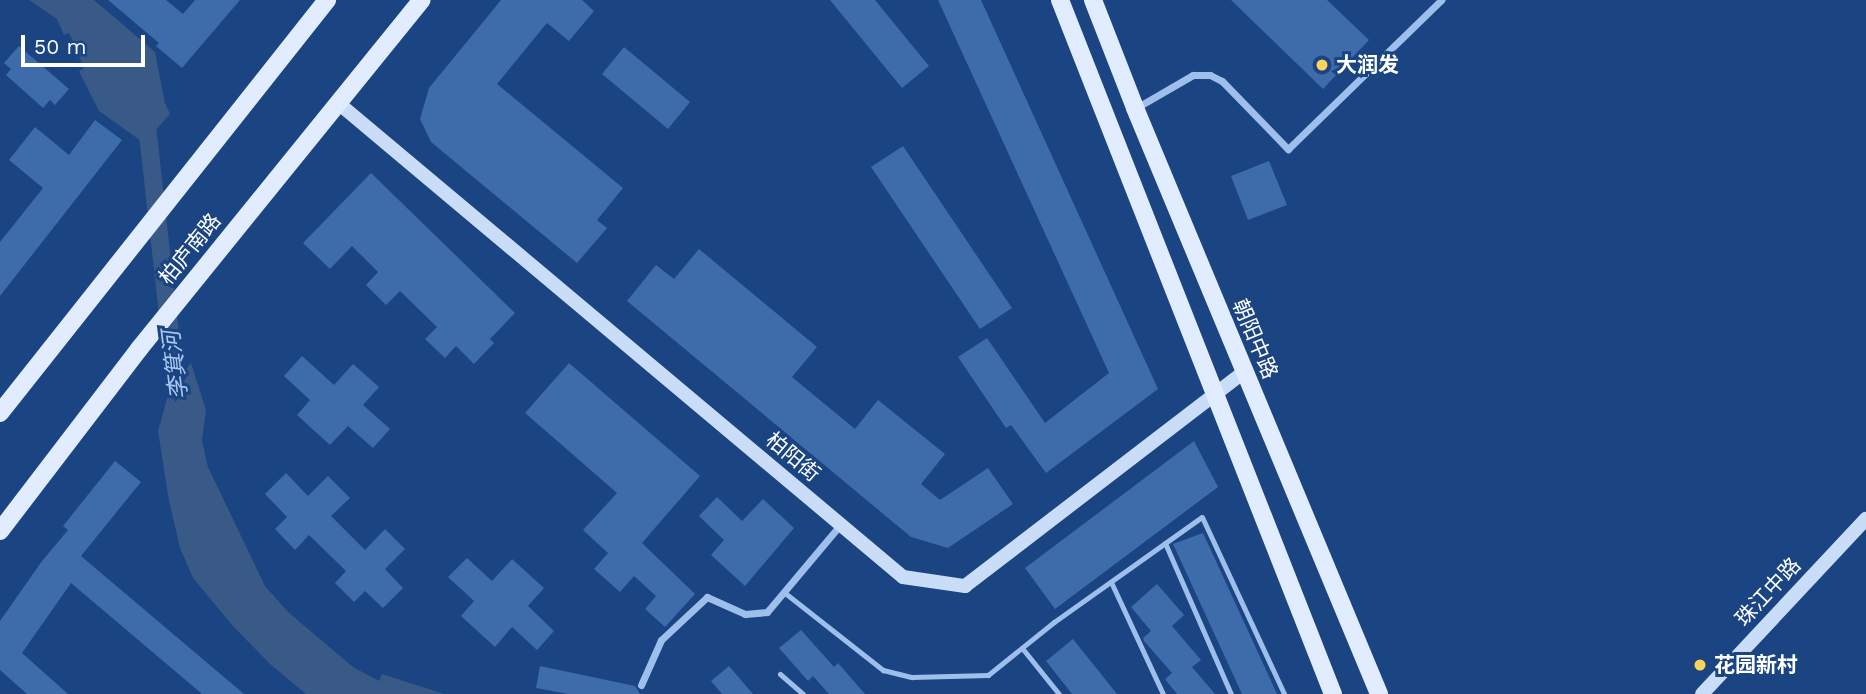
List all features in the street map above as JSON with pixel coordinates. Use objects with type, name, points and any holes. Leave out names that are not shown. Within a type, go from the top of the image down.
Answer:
[{"type":"main road","points":[[0,413],[126,250],[327,0]]},
{"type":"main road","name":"柏庐南路","points":[[0,531],[139,349],[422,0]]},
{"type":"main road","points":[[1059,0],[1332,694]]},
{"type":"main road","name":"朝阳中路","points":[[1093,0],[1135,108],[1379,694]]},
{"type":"street","points":[[1135,108],[1194,75],[1210,75],[1222,81],[1288,149],[1441,0]]},
{"type":"street","name":"柏阳街","points":[[337,102],[903,577],[965,586],[1244,372]]},
{"type":"street","name":"珠江中路","points":[[1702,694],[1866,519]]},
{"type":"street","points":[[641,685],[660,639],[707,597],[745,614],[766,612],[785,593],[840,524]]},
{"type":"lane","points":[[785,593],[883,670],[912,677],[988,676],[1022,648],[1202,517],[1284,694]]},
{"type":"lane","points":[[1165,543],[1231,694]]},
{"type":"lane","points":[[1111,582],[1163,694]]},
{"type":"lane","points":[[1022,648],[1059,694]]},
{"type":"lane","points":[[780,674],[803,694]]},
{"type":"water","points":[[29,0],[94,0],[155,52],[165,103],[170,114],[144,143],[99,111],[79,71],[84,68],[69,33],[64,35],[57,19]]},
{"type":"water","points":[[191,363],[206,410],[202,441],[208,467],[265,586],[288,612],[353,667],[379,681],[382,674],[444,694],[306,694],[270,664],[232,625],[193,578],[180,548],[169,501],[158,431],[168,395]]},
{"type":"building","points":[[108,0],[166,0],[183,14],[195,0],[240,0],[182,68],[156,46],[159,43]]},
{"type":"building","points":[[501,0],[582,0],[594,11],[569,41],[547,23],[497,84],[623,188],[597,220],[607,228],[577,263],[431,142],[420,119],[429,88]]},
{"type":"building","points":[[830,0],[875,0],[929,66],[902,88]]},
{"type":"building","points":[[938,0],[981,0],[1158,389],[1046,473],[1011,425],[1006,428],[958,357],[987,338],[1045,423],[1109,373]]},
{"type":"building","name":"大润发","points":[[1231,0],[1327,0],[1369,40],[1323,89]]},
{"type":"building","points":[[19,46],[69,89],[55,105],[50,100],[43,108],[6,75],[11,69],[4,63]]},
{"type":"building","points":[[624,47],[690,102],[668,129],[602,74]]},
{"type":"building","points":[[95,120],[122,140],[0,296],[0,242],[43,188],[9,160],[35,127],[69,155]]},
{"type":"building","points":[[903,146],[1012,308],[980,329],[871,167]]},
{"type":"building","points":[[1269,161],[1287,205],[1248,220],[1231,176]]},
{"type":"building","points":[[371,173],[515,313],[490,339],[494,343],[474,364],[456,346],[445,358],[425,339],[437,327],[400,291],[386,305],[366,285],[378,272],[352,246],[330,269],[303,243]]},
{"type":"building","points":[[699,249],[817,347],[792,377],[855,429],[878,400],[945,454],[921,484],[940,500],[988,468],[1013,504],[948,548],[911,537],[627,301],[656,265],[674,279]]},
{"type":"building","points":[[302,356],[334,385],[353,364],[379,387],[363,405],[390,429],[373,448],[348,426],[330,445],[297,415],[310,400],[284,376]]},
{"type":"building","points":[[569,363],[700,476],[642,543],[695,594],[665,627],[645,609],[656,596],[634,576],[620,592],[594,569],[608,553],[583,530],[617,493],[525,413]]},
{"type":"building","points":[[1194,441],[1218,487],[1055,609],[1025,568]]},
{"type":"building","points":[[115,461],[141,482],[81,556],[244,694],[202,694],[71,583],[22,653],[68,694],[27,694],[0,670],[0,621],[42,561],[68,530],[63,526]]},
{"type":"building","points":[[286,473],[308,496],[328,476],[350,498],[331,516],[365,550],[385,529],[405,549],[385,569],[403,588],[383,608],[365,591],[354,602],[335,583],[346,571],[309,535],[295,550],[275,529],[287,517],[265,494]]},
{"type":"building","points":[[717,497],[742,521],[763,499],[794,528],[745,586],[711,555],[724,540],[699,516]]},
{"type":"building","points":[[1203,533],[1277,694],[1242,694],[1173,544]]},
{"type":"building","points":[[467,558],[492,581],[512,559],[544,588],[528,606],[554,631],[537,650],[512,627],[495,647],[461,616],[474,601],[448,577]]},
{"type":"building","points":[[1157,584],[1184,615],[1172,626],[1201,660],[1192,667],[1215,694],[1177,694],[1165,679],[1172,673],[1144,641],[1143,638],[1151,631],[1131,607]]},
{"type":"building","points":[[801,630],[834,667],[838,663],[865,694],[829,694],[813,676],[808,681],[779,648]]},
{"type":"building","points":[[1073,639],[1117,694],[1072,694],[1046,661]]},
{"type":"building","points":[[540,666],[635,686],[640,694],[568,694],[536,688]]},
{"type":"building","points":[[729,666],[753,694],[722,694],[711,681]]},
{"type":"waterway","name":"李箕河","points":[[146,116],[178,408]]},
{"type":"place","name":"大润发","points":[[1322,65]]},
{"type":"place","name":"花园新村","points":[[1700,665]]}]
